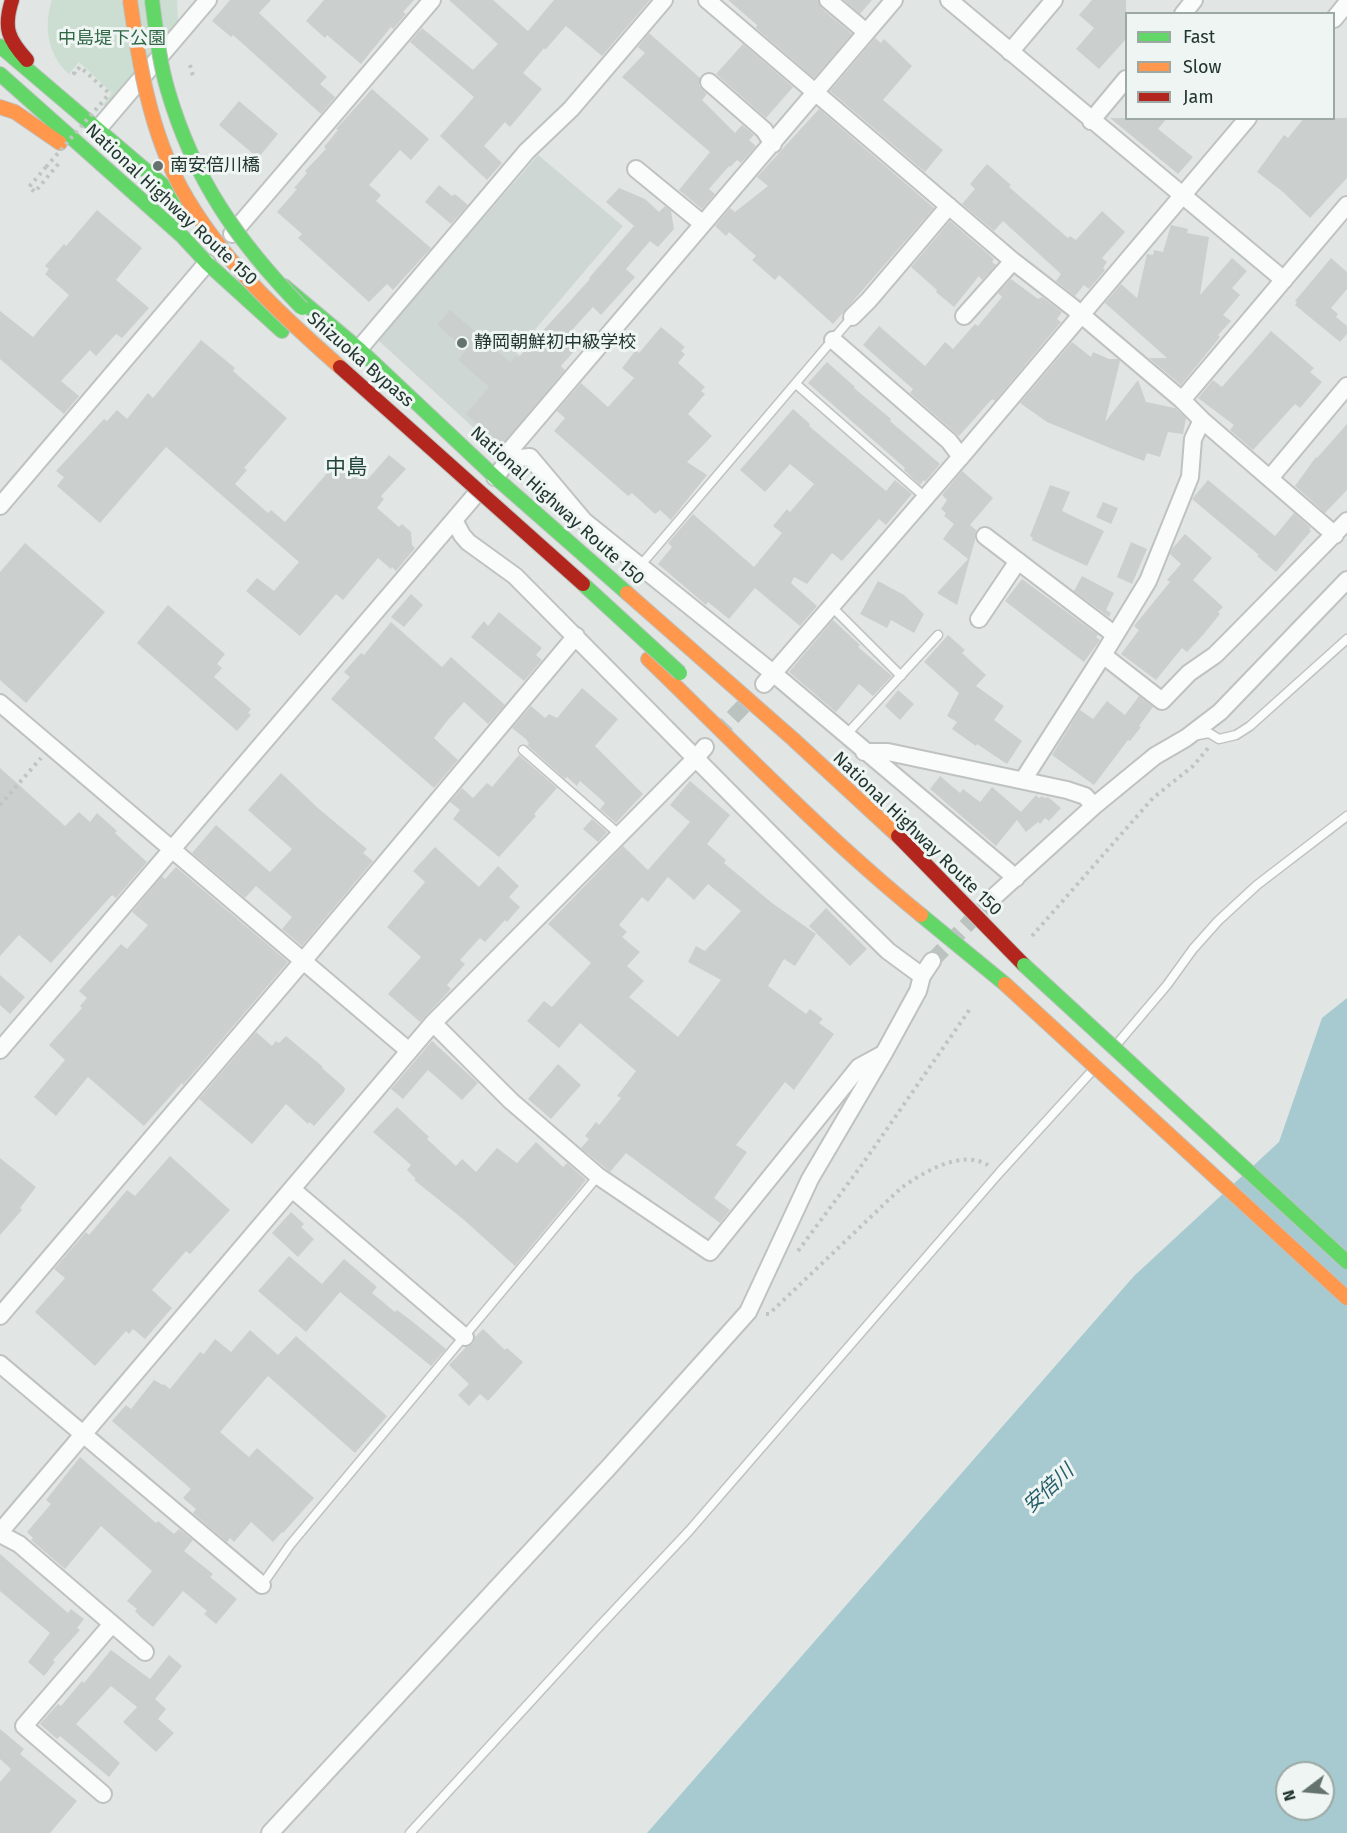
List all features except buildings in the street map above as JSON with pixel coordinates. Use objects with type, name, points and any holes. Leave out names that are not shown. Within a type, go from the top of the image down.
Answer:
[{"type":"main road","name":"National Highway Route 150","points":[[12,0],[7,14],[6,31],[11,41],[53,88]]},
{"type":"main road","name":"Shizuoka Bypass","points":[[130,0],[139,60],[157,129],[181,187],[227,257],[280,313],[684,669]]},
{"type":"main road","name":"Shizuoka Bypass","points":[[152,0],[159,55],[167,91],[181,131],[200,178],[245,246],[292,298],[362,366],[684,669]]},
{"type":"main road","name":"National Highway Route 150","points":[[0,45],[53,88],[141,167],[359,348],[495,477],[793,739],[900,838],[1024,965]]},
{"type":"main road","name":"National Highway Route 150","points":[[0,74],[182,236],[207,263],[273,324],[477,493],[816,822],[911,908],[1005,984]]},
{"type":"main road","points":[[0,107],[15,112],[43,129],[182,236]]},
{"type":"main road","points":[[684,669],[710,692]]},
{"type":"main road","name":"National Highway Route 150","points":[[829,791],[1024,965],[1347,1262]]},
{"type":"main road","name":"National Highway Route 150","points":[[907,886],[1005,984],[1347,1298]]},
{"type":"street","points":[[98,129],[208,0]]},
{"type":"street","points":[[359,348],[527,151],[571,109],[664,0]]},
{"type":"street","points":[[706,0],[1013,261],[1071,306],[1182,400],[1202,420],[1335,534]]},
{"type":"street","points":[[828,0],[866,32]]},
{"type":"street","points":[[495,477],[510,459],[511,449],[894,0]]},
{"type":"street","points":[[949,0],[1284,280]]},
{"type":"street","points":[[1010,52],[1054,0]]},
{"type":"street","points":[[1185,12],[1194,0]]},
{"type":"street","points":[[228,239],[427,2]]},
{"type":"street","points":[[1338,22],[1347,3]]},
{"type":"street","points":[[1091,121],[1125,80]]},
{"type":"street","points":[[709,82],[764,130],[773,144]]},
{"type":"street","points":[[769,679],[926,498],[1246,120]]},
{"type":"street","points":[[636,169],[702,224]]},
{"type":"street","points":[[1182,400],[1347,205]]},
{"type":"street","points":[[852,317],[949,206]]},
{"type":"street","points":[[964,316],[1013,261]]},
{"type":"street","points":[[0,506],[207,263]]},
{"type":"street","points":[[833,340],[949,441],[961,457]]},
{"type":"street","points":[[1270,478],[1347,386]]},
{"type":"street","points":[[1023,780],[1148,581],[1190,477],[1193,439],[1202,420]]},
{"type":"street","points":[[510,459],[530,458],[584,521],[640,566],[769,679],[845,735],[1017,878]]},
{"type":"street","points":[[0,1050],[477,493]]},
{"type":"street","points":[[454,520],[468,542],[515,576],[700,753],[888,951],[922,976]]},
{"type":"street","points":[[1103,656],[1162,701],[1189,673],[1215,655],[1233,638],[1347,521]]},
{"type":"street","points":[[985,536],[1114,635]]},
{"type":"street","points":[[979,619],[1018,561]]},
{"type":"street","points":[[996,895],[1094,806],[1155,756],[1186,738],[1220,712],[1347,580]]},
{"type":"street","points":[[0,1316],[576,636]]},
{"type":"street","points":[[0,703],[409,1051]]},
{"type":"street","points":[[864,752],[888,752],[1067,790],[1085,796],[1094,806]]},
{"type":"street","points":[[145,1652],[19,1544],[0,1533],[433,1023],[700,753]]},
{"type":"street","points":[[270,1833],[609,1467],[748,1312],[810,1179],[884,1053],[918,991],[922,976],[932,961]]},
{"type":"street","points":[[433,1023],[512,1101],[598,1176],[710,1252],[859,1067],[884,1053]]},
{"type":"street","points":[[292,1189],[465,1337]]},
{"type":"street","points":[[0,1364],[262,1585]]},
{"type":"street","points":[[103,1794],[24,1726],[112,1624]]},
{"type":"lane","points":[[640,566],[852,317]]},
{"type":"lane","points":[[796,384],[926,498]]},
{"type":"lane","points":[[832,607],[900,676]]},
{"type":"lane","points":[[845,735],[938,635]]},
{"type":"lane","points":[[1186,738],[1209,734],[1219,739],[1236,735],[1250,726],[1347,639]]},
{"type":"lane","points":[[524,750],[620,835]]},
{"type":"lane","points":[[410,1833],[596,1629],[689,1531],[1000,1172],[1121,1040],[1218,921],[1257,885],[1347,816]]},
{"type":"lane","points":[[262,1585],[297,1536],[598,1176]]},
{"type":"path","points":[[56,167],[35,192],[29,187],[110,93],[80,67],[74,73],[82,80]]},
{"type":"path","points":[[1032,936],[1153,798],[1193,766],[1210,745],[1212,735]]},
{"type":"path","points":[[0,805],[52,746]]},
{"type":"path","points":[[797,1253],[864,1162],[970,1009]]},
{"type":"path","points":[[748,1312],[769,1314],[901,1188],[919,1176],[943,1165],[978,1159],[1000,1172]]},
{"type":"shaded area","points":[[538,155],[623,226],[516,352],[555,389],[500,452],[378,340]]},
{"type":"green space","name":"中島堤下公園","points":[[52,0],[177,0],[178,21],[106,108],[103,105],[112,93],[79,62],[69,74],[52,50],[48,20]]},
{"type":"water","name":"安倍川","points":[[1347,998],[1347,1833],[647,1833],[1134,1276],[1279,1142],[1322,1018]]},
{"type":"tunnel","points":[[716,735],[754,695]]},
{"type":"tunnel","points":[[932,961],[996,895]]},
{"type":"traffic: fast","points":[[152,0],[165,80],[191,153],[205,181],[238,234],[302,308]]},
{"type":"traffic: fast","points":[[0,46],[196,213]]},
{"type":"traffic: fast","points":[[0,74],[182,236],[207,263],[282,331]]},
{"type":"traffic: fast","points":[[284,286],[359,349],[495,477],[627,593]]},
{"type":"traffic: fast","points":[[583,584],[680,673]]},
{"type":"traffic: fast","points":[[921,915],[1005,984]]},
{"type":"traffic: fast","points":[[1024,965],[1347,1262]]},
{"type":"traffic: slow","points":[[130,0],[147,96],[161,143],[181,188],[197,214],[233,262],[295,327],[340,367]]},
{"type":"traffic: slow","points":[[0,107],[15,112],[60,143]]},
{"type":"traffic: slow","points":[[627,593],[793,739],[898,836]]},
{"type":"traffic: slow","points":[[648,659],[815,822],[921,915]]},
{"type":"traffic: slow","points":[[1005,984],[1347,1298]]},
{"type":"traffic: jam","points":[[12,0],[8,18],[9,33],[15,46],[27,60]]},
{"type":"traffic: jam","points":[[340,367],[583,584]]},
{"type":"traffic: jam","points":[[898,836],[1024,965]]},
{"type":"place","name":"南安倍川橋","points":[[158,166]]},
{"type":"place","name":"静岡朝鮮初中級学校","points":[[462,343]]},
{"type":"district","name":"中島","points":[[346,468]]}]
